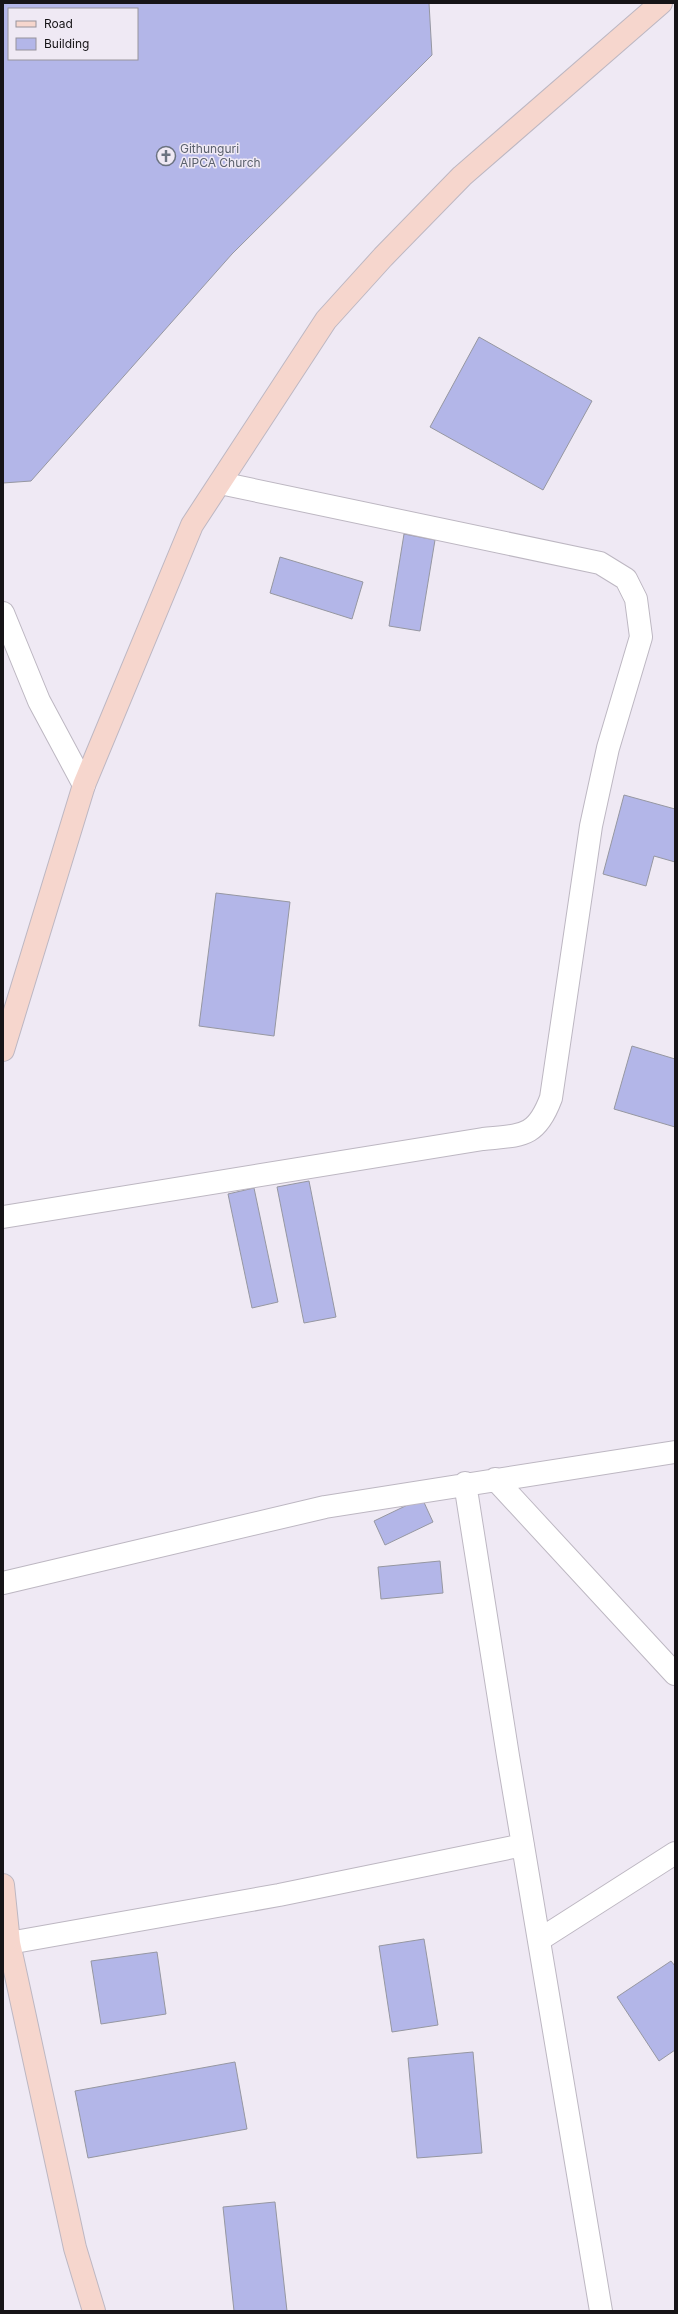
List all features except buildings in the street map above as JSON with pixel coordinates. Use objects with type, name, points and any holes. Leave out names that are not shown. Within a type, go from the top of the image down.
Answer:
[{"type":"main road","points":[[3,1050],[84,785],[192,525],[326,320],[383,257],[462,176],[661,3]]},
{"type":"main road","points":[[3,1885],[9,1943],[75,2248],[94,2311]]},
{"type":"street","points":[[3,1217],[483,1139],[518,1135],[536,1127],[544,1117],[551,1098],[591,826],[608,748],[642,637],[636,599],[626,579],[600,563],[220,483]]},
{"type":"street","points":[[3,613],[39,701],[84,785]]},
{"type":"street","points":[[3,1583],[325,1507],[675,1452]]},
{"type":"street","points":[[496,1480],[675,1674]]},
{"type":"street","points":[[465,1484],[523,1845],[601,2311]]},
{"type":"street","points":[[9,1943],[279,1895],[523,1845]]},
{"type":"street","points":[[539,1940],[675,1853]]},
{"type":"place","name":"Githunguri AIPCA Church","points":[[166,156]]}]
